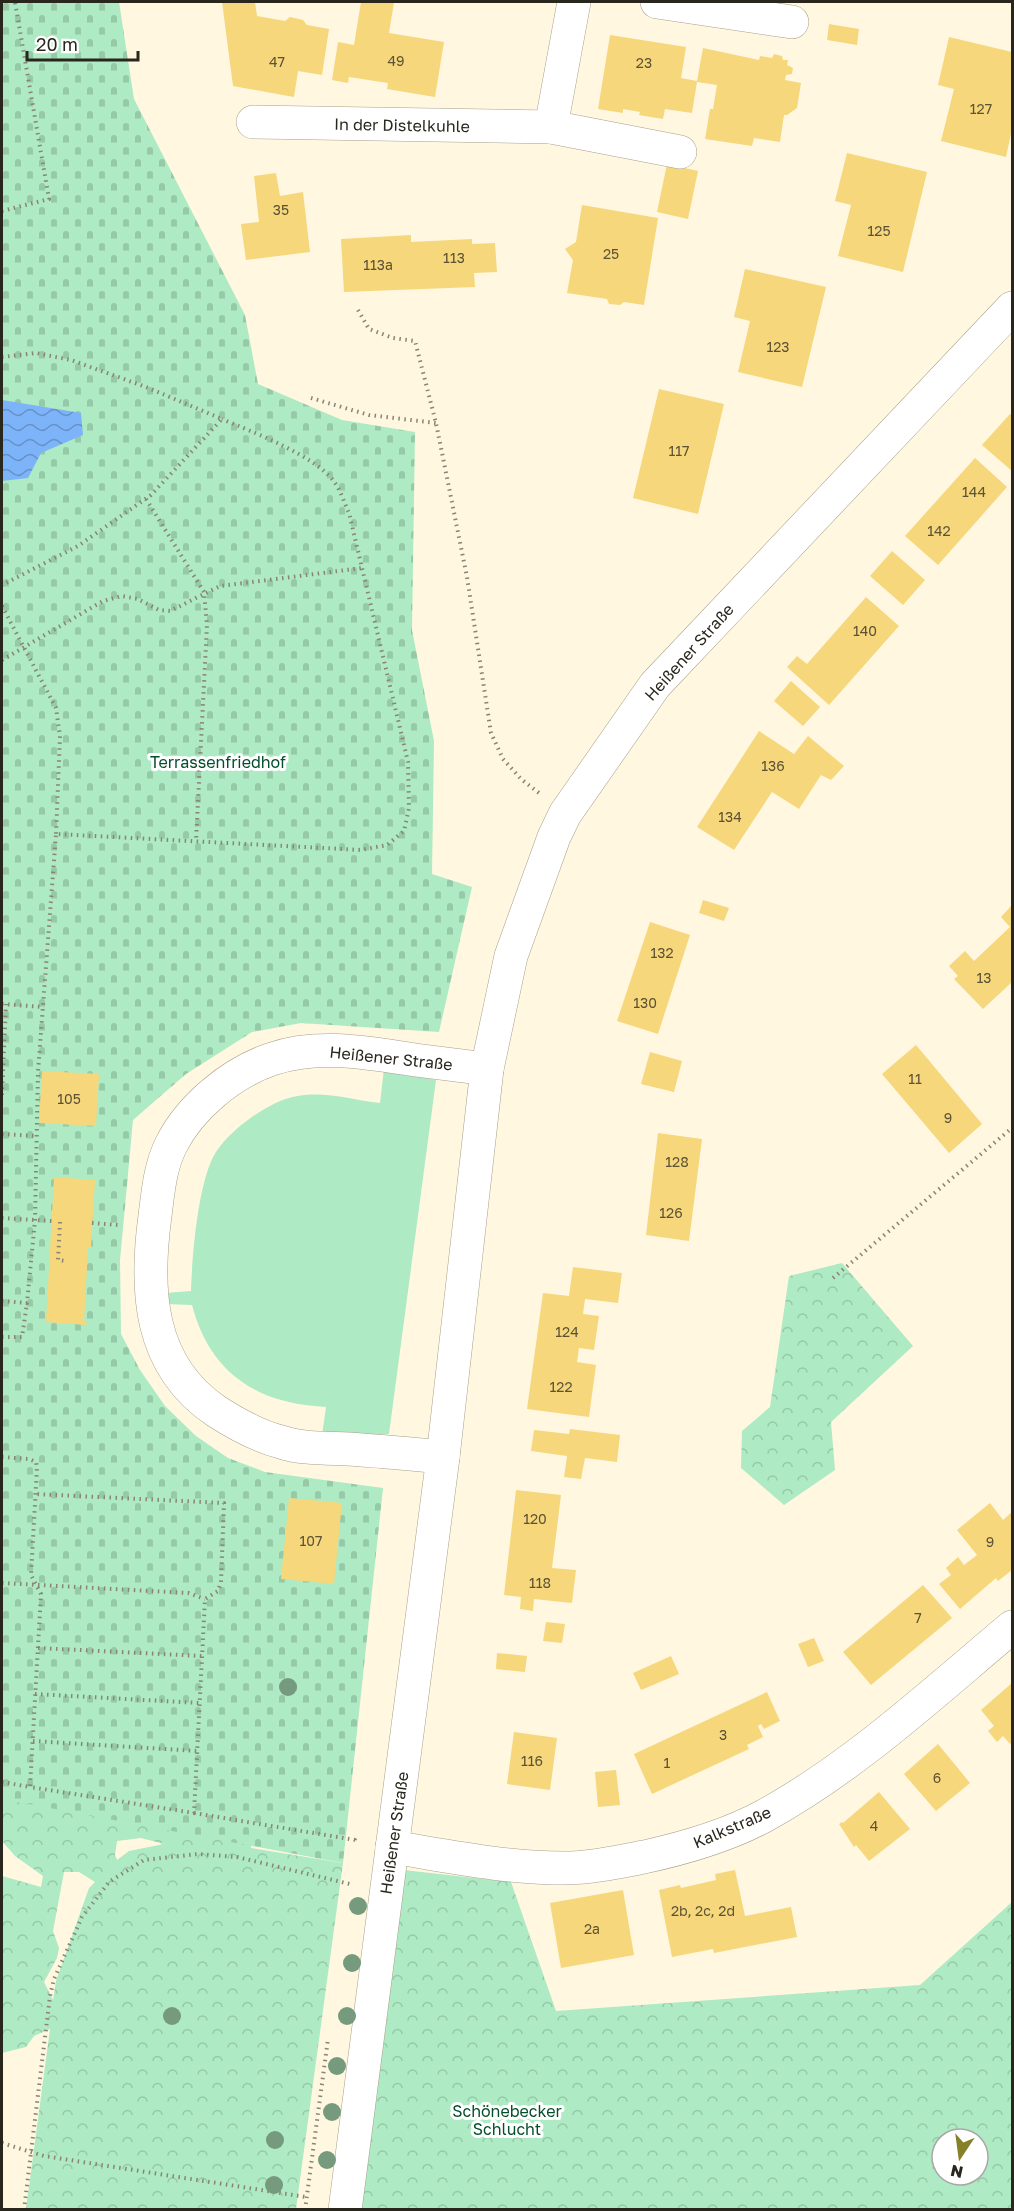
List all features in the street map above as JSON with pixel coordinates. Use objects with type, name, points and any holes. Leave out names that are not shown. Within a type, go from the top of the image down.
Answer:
[{"type":"street","points":[[551,127],[574,2]]},
{"type":"street","points":[[657,2],[792,22]]},
{"type":"street","name":"In der Distelkuhle","points":[[253,122],[551,127],[680,152]]},
{"type":"street","name":"Heißener Straße","points":[[345,2208],[443,1457],[487,1069],[511,956],[554,837],[565,814],[655,685],[1012,308]]},
{"type":"street","name":"Heißener Straße","points":[[443,1457],[283,1443],[258,1434],[214,1410],[177,1371],[164,1350],[156,1327],[150,1295],[153,1227],[159,1181],[170,1147],[183,1126],[194,1111],[217,1090],[271,1059],[304,1050],[360,1052],[487,1069]]},
{"type":"street","name":"Kalkstraße","points":[[392,1847],[511,1865],[564,1868],[623,1861],[672,1851],[715,1837],[763,1817],[871,1745],[1012,1627]]},
{"type":"path","points":[[2,211],[49,199],[15,2]]},
{"type":"path","points":[[358,310],[369,329],[393,338],[415,341],[436,423],[467,577],[491,733],[503,759],[521,779],[565,814]]},
{"type":"path","points":[[2,357],[36,353],[71,360],[146,387],[275,441],[310,460],[335,482],[349,513],[408,762],[409,808],[404,831],[387,845],[361,850],[56,834]]},
{"type":"path","points":[[311,398],[369,415],[436,423]]},
{"type":"path","points":[[2,585],[78,546],[146,499],[202,443],[222,419]]},
{"type":"path","points":[[146,499],[204,592],[207,625],[196,842]]},
{"type":"path","points":[[2,660],[103,601],[122,596],[138,599],[159,610],[170,610],[219,586],[362,568]]},
{"type":"path","points":[[2,606],[56,708],[60,746],[56,834],[38,1072],[35,1220],[27,1303],[22,1337],[2,1337]]},
{"type":"path","points":[[2,1095],[4,1004],[44,1007]]},
{"type":"path","points":[[833,1278],[1012,1128]]},
{"type":"path","points":[[2,1134],[36,1136]]},
{"type":"path","points":[[2,1218],[52,1221]]},
{"type":"path","points":[[60,1221],[58,1260],[65,1260]]},
{"type":"path","points":[[2,1301],[27,1303]]},
{"type":"path","points":[[2,1457],[29,1459],[36,1462],[30,1575],[41,1594],[30,1787]]},
{"type":"path","points":[[35,1494],[224,1503],[221,1582],[218,1591],[205,1599]]},
{"type":"path","points":[[2,1583],[188,1593],[205,1599]]},
{"type":"path","points":[[194,1813],[205,1599]]},
{"type":"path","points":[[38,1648],[202,1656]]},
{"type":"path","points":[[35,1694],[200,1703]]},
{"type":"path","points":[[33,1741],[198,1750]]},
{"type":"path","points":[[2,1782],[355,1840],[354,1851]]},
{"type":"path","points":[[24,2210],[54,1979],[82,1917],[109,1882],[144,1860],[198,1854],[237,1857],[350,1884]]},
{"type":"path","points":[[348,1896],[351,1873]]},
{"type":"path","points":[[304,2210],[329,2034]]},
{"type":"path","points":[[2,2143],[31,2153],[151,2174],[306,2196],[345,2208]]},
{"type":"green space","name":"Terrassenfriedhof","points":[[2,2],[119,2],[134,99],[245,315],[258,384],[342,420],[415,432],[412,630],[434,741],[432,874],[472,887],[439,1032],[301,1023],[252,1032],[186,1074],[133,1120],[120,1260],[121,1334],[140,1370],[165,1406],[196,1436],[228,1458],[265,1472],[383,1488],[343,1863],[2,1799]]},
{"type":"green space","points":[[384,1069],[436,1080],[389,1434],[354,1437],[322,1435],[326,1407],[294,1403],[270,1396],[238,1379],[225,1368],[205,1340],[192,1305],[166,1304],[165,1293],[191,1291],[200,1199],[210,1165],[216,1152],[228,1137],[262,1110],[292,1097],[329,1095],[380,1103]]},
{"type":"green space","points":[[842,1263],[913,1346],[831,1422],[835,1470],[784,1505],[741,1468],[742,1431],[770,1407],[789,1276]]},
{"type":"green space","points":[[2,1712],[252,1832],[251,1848],[343,1863],[296,2209],[26,2209],[50,2029],[34,2036],[26,2047],[2,2053],[2,1876],[41,1887],[43,1876],[15,1856],[2,1841]],"holes":[[[141,1838],[164,1844],[129,1851],[117,1860],[115,1855],[117,1841]],[[64,1872],[79,1872],[95,1882],[89,1888],[56,1981],[53,2000],[44,1982],[57,1958],[59,1948],[53,1931]]]},
{"type":"green space","name":"Schönebecker Schlucht","points":[[395,1869],[511,1882],[556,2011],[920,1985],[1012,1902],[1012,2209],[358,2210]]},
{"type":"water","points":[[2,400],[81,413],[83,435],[41,453],[28,478],[2,481]]},
{"type":"building","points":[[222,2],[255,2],[257,16],[285,21],[290,17],[303,20],[307,25],[329,29],[322,75],[298,71],[294,97],[233,86]]},
{"type":"building","points":[[361,2],[394,2],[389,33],[444,42],[435,97],[387,89],[388,83],[349,77],[348,83],[332,80],[338,42],[354,45]]},
{"type":"building","points":[[829,24],[859,29],[857,45],[827,40]]},
{"type":"building","points":[[610,35],[686,47],[681,78],[697,81],[703,48],[759,60],[760,56],[772,58],[774,54],[782,56],[783,60],[788,60],[787,65],[793,68],[792,74],[786,75],[785,80],[801,83],[797,108],[784,115],[780,142],[754,138],[752,146],[705,139],[717,85],[697,82],[692,113],[665,109],[663,119],[639,115],[640,112],[623,109],[623,113],[598,109]]},
{"type":"building","points":[[949,37],[1012,52],[1012,129],[1006,157],[941,141],[954,89],[938,85]]},
{"type":"building","points":[[847,153],[927,172],[903,272],[838,256],[851,205],[835,201]]},
{"type":"building","points":[[667,164],[698,171],[688,219],[657,212]]},
{"type":"building","points":[[276,173],[280,196],[303,192],[310,252],[246,260],[241,224],[259,222],[254,176]]},
{"type":"building","points":[[582,205],[658,218],[644,305],[624,302],[620,305],[609,304],[607,299],[567,293],[573,260],[565,249],[576,242]]},
{"type":"building","points":[[411,235],[411,242],[472,239],[472,244],[495,243],[497,272],[474,273],[475,287],[344,292],[341,239]]},
{"type":"building","points":[[745,269],[826,287],[802,387],[738,372],[750,321],[734,317]]},
{"type":"building","points":[[659,389],[724,404],[698,514],[633,498]]},
{"type":"building","points":[[1010,414],[1012,416],[1012,471],[982,445]]},
{"type":"building","points":[[975,458],[1007,487],[938,565],[905,536]]},
{"type":"building","points":[[892,551],[925,580],[903,605],[870,576]]},
{"type":"building","points":[[866,597],[899,626],[829,705],[787,667],[797,656],[807,664]]},
{"type":"building","points":[[791,681],[820,707],[803,726],[774,701]]},
{"type":"building","points":[[759,731],[794,754],[808,736],[844,766],[831,780],[821,775],[799,809],[772,792],[734,850],[697,827]]},
{"type":"building","points":[[703,900],[729,908],[724,921],[699,913]]},
{"type":"building","points":[[1012,905],[1012,982],[983,1009],[954,979],[958,976],[949,966],[965,951],[974,961],[1010,927],[1001,917]]},
{"type":"building","points":[[650,922],[690,935],[658,1034],[617,1021]]},
{"type":"building","points":[[916,1045],[982,1124],[949,1153],[882,1074]]},
{"type":"building","points":[[650,1052],[682,1061],[674,1092],[641,1084]]},
{"type":"building","points":[[42,1071],[99,1074],[96,1126],[39,1123]]},
{"type":"building","points":[[658,1133],[702,1139],[689,1241],[646,1235]]},
{"type":"building","points":[[54,1177],[95,1180],[91,1248],[88,1248],[84,1322],[87,1322],[86,1325],[46,1322]]},
{"type":"building","points":[[573,1267],[622,1273],[618,1303],[585,1299],[583,1314],[599,1316],[594,1350],[579,1348],[577,1362],[596,1365],[589,1417],[527,1409],[543,1293],[569,1296]]},
{"type":"building","points":[[570,1429],[620,1435],[617,1462],[585,1458],[581,1479],[564,1477],[567,1456],[531,1451],[534,1430],[569,1434]]},
{"type":"building","points":[[516,1490],[561,1495],[552,1568],[576,1570],[572,1603],[534,1599],[533,1611],[520,1609],[521,1597],[504,1595]]},
{"type":"building","points":[[289,1498],[342,1503],[334,1584],[281,1579]]},
{"type":"building","points":[[990,1503],[1003,1520],[1012,1512],[1012,1570],[998,1581],[996,1578],[960,1609],[939,1584],[951,1575],[946,1568],[958,1557],[964,1565],[977,1555],[957,1530]]},
{"type":"building","points":[[923,1585],[952,1618],[871,1685],[843,1652]]},
{"type":"building","points":[[546,1622],[565,1624],[562,1643],[543,1641]]},
{"type":"building","points":[[814,1638],[824,1661],[808,1667],[798,1644]]},
{"type":"building","points":[[497,1653],[527,1656],[525,1672],[496,1669]]},
{"type":"building","points":[[671,1656],[679,1674],[641,1690],[633,1673]]},
{"type":"building","points":[[1012,1683],[1012,1742],[1010,1744],[1003,1736],[997,1742],[988,1731],[994,1726],[981,1710]]},
{"type":"building","points":[[767,1692],[780,1721],[764,1729],[761,1724],[758,1726],[763,1737],[747,1745],[749,1749],[652,1794],[634,1754]]},
{"type":"building","points":[[514,1732],[557,1738],[550,1790],[507,1784]]},
{"type":"building","points":[[938,1744],[970,1783],[936,1811],[904,1774]]},
{"type":"building","points":[[616,1770],[620,1805],[598,1807],[595,1772]]},
{"type":"building","points":[[879,1792],[910,1829],[869,1861],[856,1845],[854,1847],[839,1824]]},
{"type":"building","points":[[735,1870],[745,1916],[791,1907],[797,1937],[714,1953],[713,1949],[672,1957],[659,1890],[680,1885],[681,1888],[716,1880],[715,1874]]},
{"type":"building","points":[[623,1890],[634,1955],[561,1968],[550,1903]]}]
